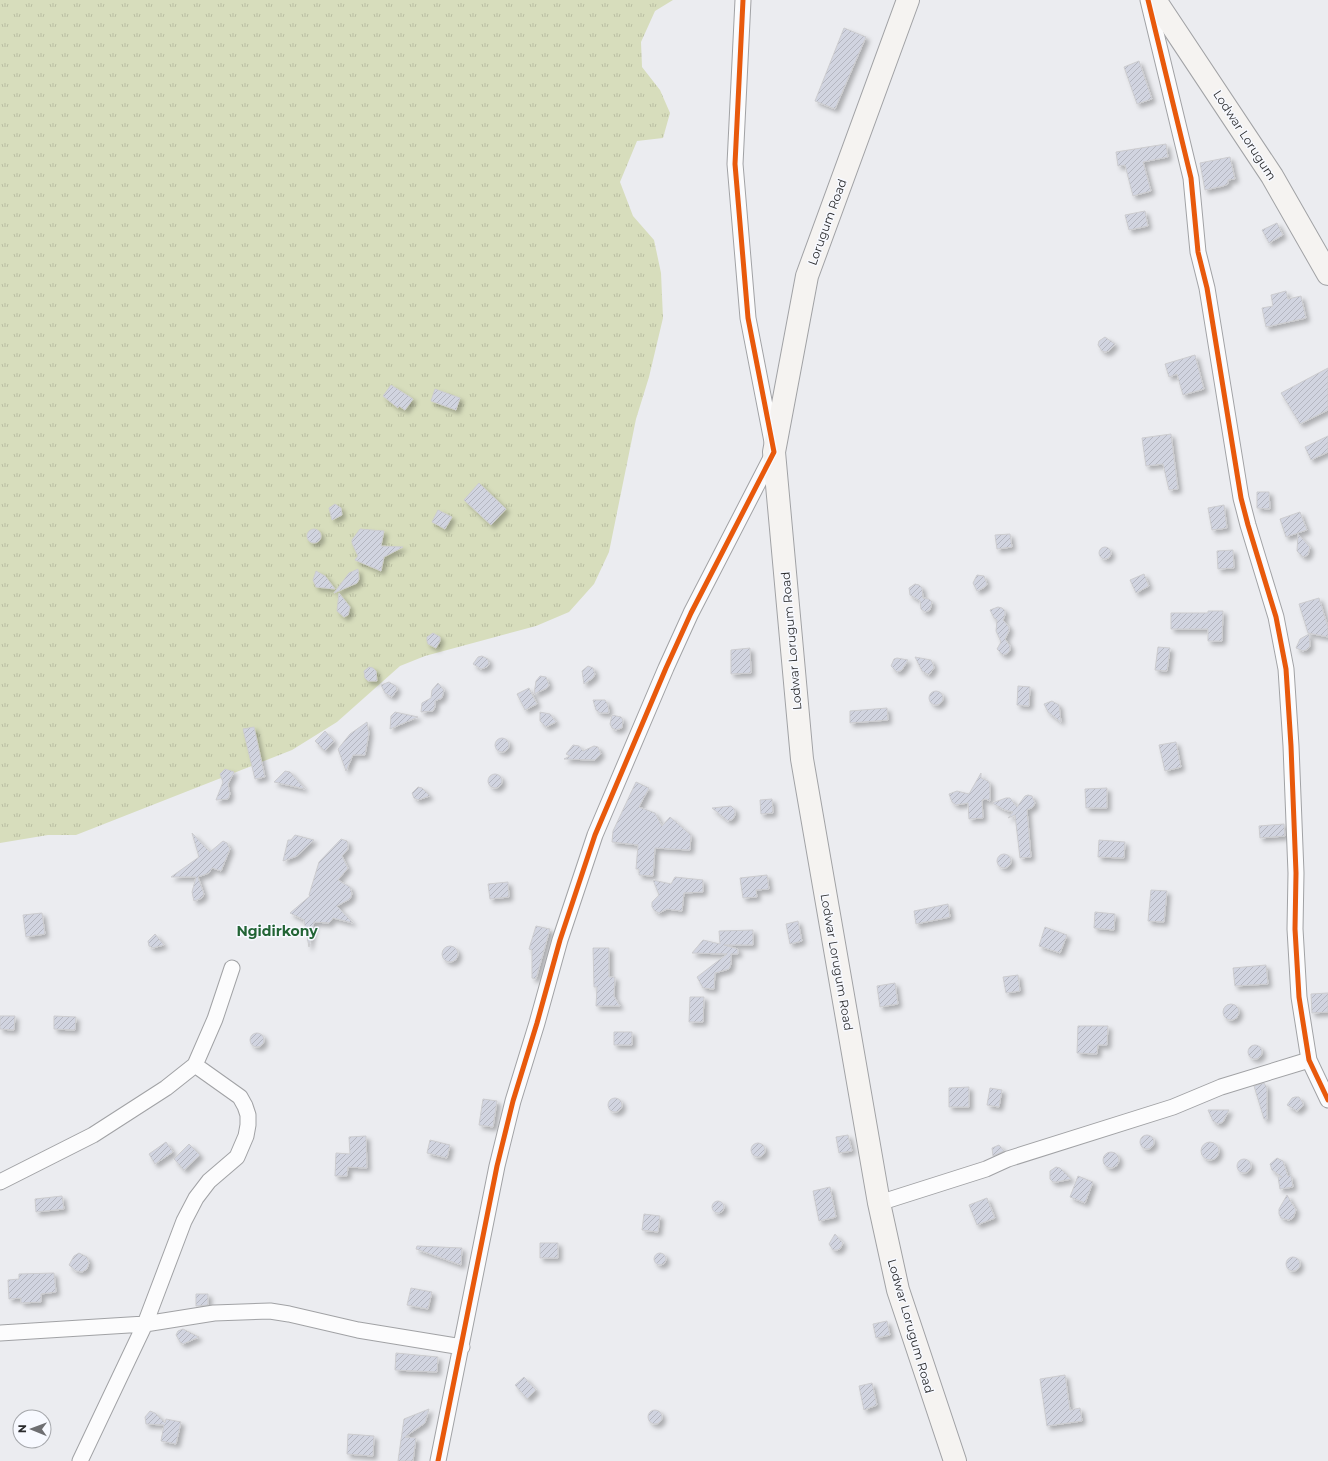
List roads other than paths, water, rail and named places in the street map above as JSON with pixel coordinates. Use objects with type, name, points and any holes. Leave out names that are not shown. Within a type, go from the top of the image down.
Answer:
[{"type":"main road","name":"Lorugum Road","points":[[774,452],[807,276],[908,0]]},
{"type":"main road","name":"Lodwar Lorugum","points":[[1155,0],[1272,176],[1328,274]]},
{"type":"main road","name":"Lodwar Lorugum Road","points":[[774,452],[802,760],[879,1204],[898,1290],[954,1461]]},
{"type":"street","points":[[438,1461],[497,1166],[513,1101],[538,1023],[560,940],[596,834],[691,613],[774,452],[748,318],[735,164],[743,0]]},
{"type":"street","points":[[1148,0],[1191,178],[1198,252],[1210,303],[1241,498],[1276,617],[1286,669],[1291,746],[1296,872],[1295,929],[1299,997],[1309,1060],[1328,1100]]},
{"type":"street","points":[[0,1182],[99,1131],[166,1088],[195,1065],[216,1019],[232,968]]},
{"type":"street","points":[[879,1204],[986,1169],[1008,1159],[1173,1107],[1221,1087],[1309,1060]]},
{"type":"street","points":[[80,1461],[145,1324],[184,1221],[196,1198],[209,1181],[237,1157],[248,1125],[245,1106],[240,1097],[195,1065]]},
{"type":"street","points":[[0,1333],[145,1324],[214,1313],[270,1311],[358,1330],[462,1347]]},
{"type":"district","name":"Ngidirkony","points":[[277,931]]}]
